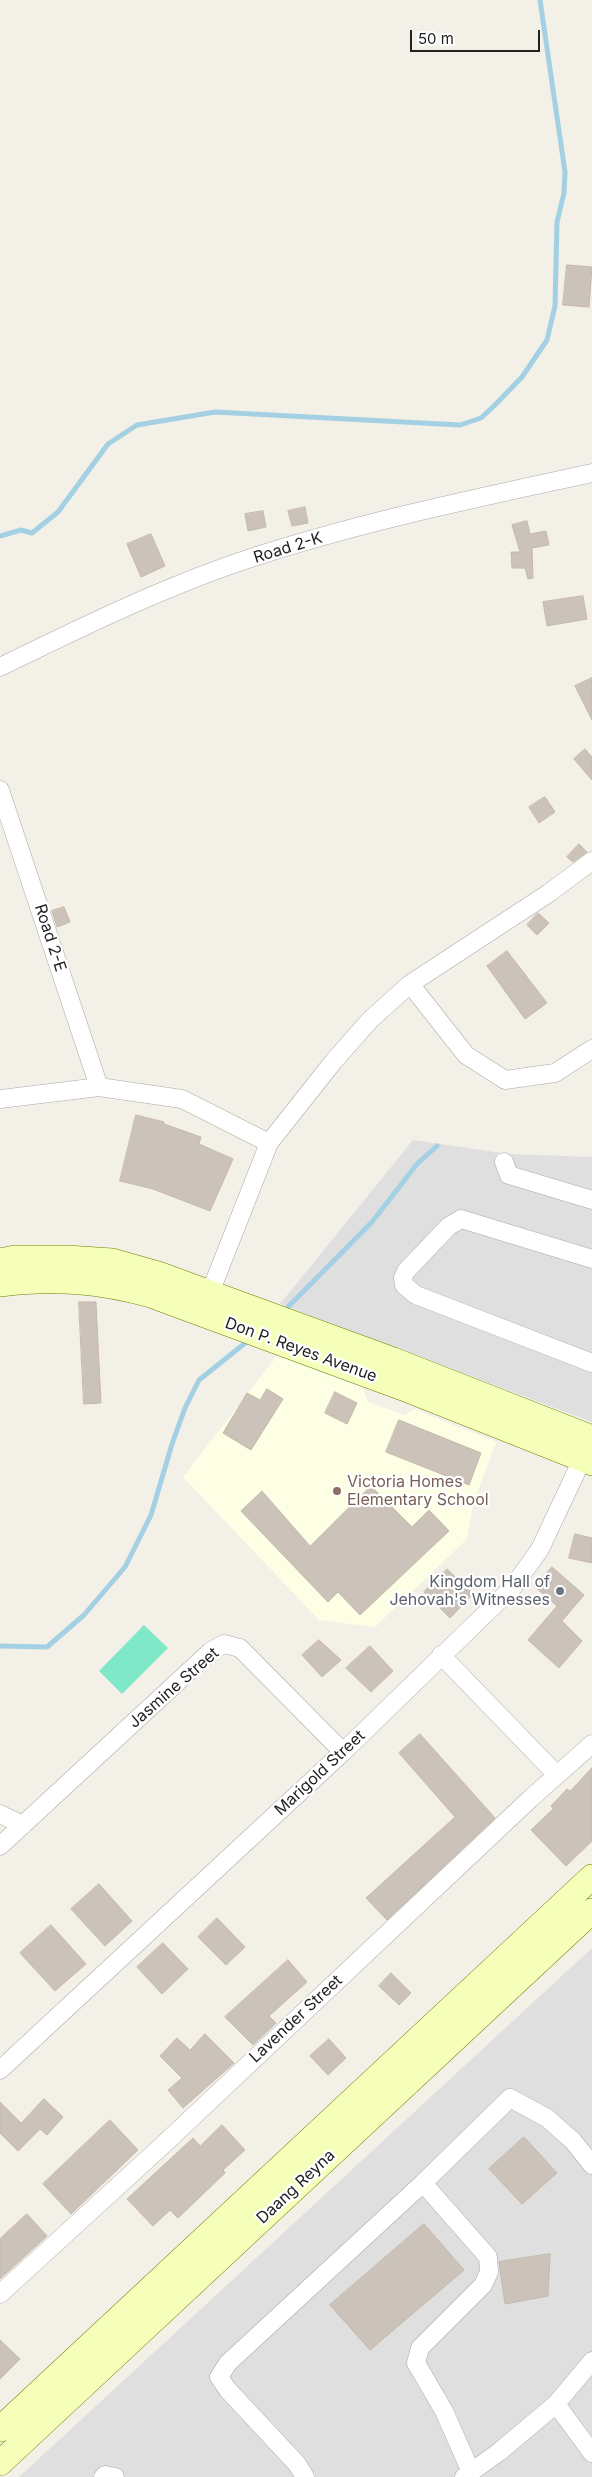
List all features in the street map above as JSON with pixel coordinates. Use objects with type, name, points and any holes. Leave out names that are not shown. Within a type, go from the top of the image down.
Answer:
[{"type":"main road","name":"Don P. Reyes Avenue","points":[[0,1261],[15,1258],[67,1258],[112,1261],[158,1274],[206,1304]]},
{"type":"main road","name":"Don P. Reyes Avenue","points":[[0,1284],[64,1280],[108,1284],[150,1295],[206,1304],[394,1360],[590,1450]]},
{"type":"main road","name":"Daang Reyna","points":[[0,2429],[592,1877]]},
{"type":"main road","name":"Daang Reyna","points":[[0,2463],[592,1911]]},
{"type":"street","name":"Road 2-K","points":[[0,667],[104,616],[239,562],[404,514],[592,473]]},
{"type":"street","name":"Road 2-E","points":[[0,790],[99,1087]]},
{"type":"street","points":[[206,1304],[269,1143],[332,1062],[370,1020],[410,984],[549,893],[592,861]]},
{"type":"street","points":[[410,984],[466,1055],[505,1080],[554,1073],[592,1049]]},
{"type":"street","points":[[0,1098],[99,1087],[182,1099],[269,1143]]},
{"type":"street","points":[[504,1162],[509,1174],[592,1200]]},
{"type":"street","points":[[592,1259],[461,1219],[449,1226],[406,1271],[403,1278],[404,1285],[416,1295],[592,1363]]},
{"type":"street","name":"Marigold Street","points":[[0,2070],[343,1752],[513,1587],[540,1550],[590,1450]]},
{"type":"street","name":"Jasmine Street","points":[[23,1824],[211,1651],[224,1644],[240,1648],[343,1752]]},
{"type":"street","points":[[441,1655],[556,1774]]},
{"type":"street","name":"Lavender Street","points":[[0,2294],[164,2144],[556,1774],[592,1744]]},
{"type":"street","points":[[0,1814],[23,1824],[0,1846]]},
{"type":"street","points":[[305,2477],[297,2464],[228,2390],[219,2377],[228,2363],[423,2183],[510,2098],[547,2118],[573,2141],[592,2165]]},
{"type":"street","points":[[423,2183],[488,2257],[489,2272],[483,2285],[420,2348],[416,2363],[444,2411],[467,2474],[556,2404],[592,2361]]},
{"type":"street","points":[[556,2404],[592,2453]]},
{"type":"street","points":[[103,2477],[105,2475],[115,2477]]},
{"type":"shaded area","points":[[413,1140],[509,1154],[592,1157],[592,1422],[280,1304]]},
{"type":"shaded area","name":"Victoria Homes Elementary School","points":[[277,1356],[362,1387],[368,1402],[405,1415],[414,1409],[496,1442],[473,1505],[467,1539],[375,1627],[319,1620],[183,1477]]},
{"type":"shaded area","points":[[592,1948],[592,2477],[19,2477]]},
{"type":"green space","points":[[144,1625],[168,1648],[122,1694],[99,1671]]},
{"type":"building","points":[[567,265],[592,267],[589,307],[563,305]]},
{"type":"building","points":[[305,507],[308,523],[292,526],[288,511]]},
{"type":"building","points":[[263,511],[266,527],[248,531],[245,514]]},
{"type":"building","points":[[527,521],[530,534],[546,531],[549,545],[532,548],[533,578],[528,579],[525,568],[512,568],[511,552],[520,552],[512,525]]},
{"type":"building","points":[[151,534],[165,566],[141,577],[127,544]]},
{"type":"building","points":[[583,596],[587,619],[547,626],[543,602]]},
{"type":"building","points":[[592,678],[592,720],[575,686]]},
{"type":"building","points":[[585,749],[592,757],[592,780],[574,759]]},
{"type":"building","points":[[545,797],[555,812],[539,823],[529,807]]},
{"type":"building","points":[[579,844],[587,852],[573,862],[567,857]]},
{"type":"building","points":[[64,907],[70,922],[57,927],[52,911]]},
{"type":"building","points":[[538,913],[549,923],[537,935],[527,925]]},
{"type":"building","points":[[507,951],[547,1003],[525,1019],[487,966]]},
{"type":"building","points":[[136,1115],[164,1122],[164,1124],[201,1137],[199,1144],[233,1159],[210,1211],[153,1189],[120,1181]]},
{"type":"building","points":[[79,1302],[96,1302],[101,1403],[84,1404]]},
{"type":"building","points":[[267,1389],[283,1399],[251,1450],[223,1433],[247,1393],[260,1400]]},
{"type":"building","points":[[335,1392],[357,1403],[347,1424],[325,1413]]},
{"type":"building","points":[[399,1420],[481,1453],[469,1485],[386,1452]]},
{"type":"building","points":[[371,1486],[412,1527],[429,1510],[449,1531],[360,1615],[338,1592],[328,1602],[241,1511],[262,1491],[310,1546]]},
{"type":"building","points":[[575,1534],[592,1538],[592,1563],[569,1558]]},
{"type":"building","points":[[552,1567],[584,1595],[562,1621],[582,1641],[559,1668],[528,1640],[557,1606],[535,1587]]},
{"type":"building","points":[[447,1569],[473,1594],[450,1618],[424,1592]]},
{"type":"building","points":[[319,1640],[341,1660],[322,1677],[302,1655]]},
{"type":"building","points":[[370,1646],[393,1671],[371,1692],[346,1668]]},
{"type":"building","points":[[420,1734],[495,1818],[387,1920],[366,1898],[455,1817],[399,1753]]},
{"type":"building","points":[[592,1768],[592,1841],[566,1866],[531,1830],[553,1809],[551,1806],[567,1789],[570,1791]]},
{"type":"building","points":[[99,1884],[132,1921],[105,1946],[71,1909]]},
{"type":"building","points":[[217,1918],[245,1947],[226,1965],[198,1937]]},
{"type":"building","points":[[51,1925],[86,1964],[55,1991],[20,1953]]},
{"type":"building","points":[[163,1943],[188,1969],[162,1994],[137,1967]]},
{"type":"building","points":[[288,1960],[307,1982],[269,2016],[276,2023],[253,2045],[225,2017]]},
{"type":"building","points":[[391,1973],[411,1993],[399,2005],[379,1986]]},
{"type":"building","points":[[205,2034],[234,2063],[183,2108],[168,2090],[182,2078],[160,2056],[177,2038],[190,2050]]},
{"type":"building","points":[[329,2039],[346,2058],[328,2075],[310,2056]]},
{"type":"building","points":[[44,2099],[63,2117],[47,2135],[40,2129],[18,2151],[0,2133],[0,2102],[21,2123]]},
{"type":"building","points":[[110,2120],[138,2150],[71,2214],[43,2184]]},
{"type":"building","points":[[222,2125],[245,2150],[223,2170],[225,2173],[178,2218],[170,2210],[153,2226],[127,2199],[193,2138],[200,2146]]},
{"type":"building","points":[[524,2137],[557,2173],[522,2204],[489,2169]]},
{"type":"building","points":[[27,2214],[47,2236],[0,2279],[0,2239]]},
{"type":"building","points":[[424,2224],[464,2270],[370,2350],[330,2305]]},
{"type":"building","points":[[550,2254],[548,2296],[505,2304],[499,2262]]},
{"type":"building","points":[[0,2340],[20,2359],[0,2379]]},
{"type":"waterway","points":[[0,536],[21,530],[32,533],[58,512],[108,444],[137,425],[215,412],[460,425],[481,418],[494,406],[522,377],[547,340],[555,306],[557,222],[564,193],[565,172],[540,0]]},
{"type":"waterway","points":[[288,1307],[372,1222],[417,1164],[437,1146]]},
{"type":"waterway","points":[[0,1646],[47,1647],[84,1615],[125,1567],[151,1515],[172,1444],[185,1408],[199,1380],[249,1340]]},
{"type":"place","name":"Victoria Homes Elementary School","points":[[337,1491]]},
{"type":"place","name":"Kingdom Hall of Jehovah's Witnesses","points":[[560,1591]]}]
